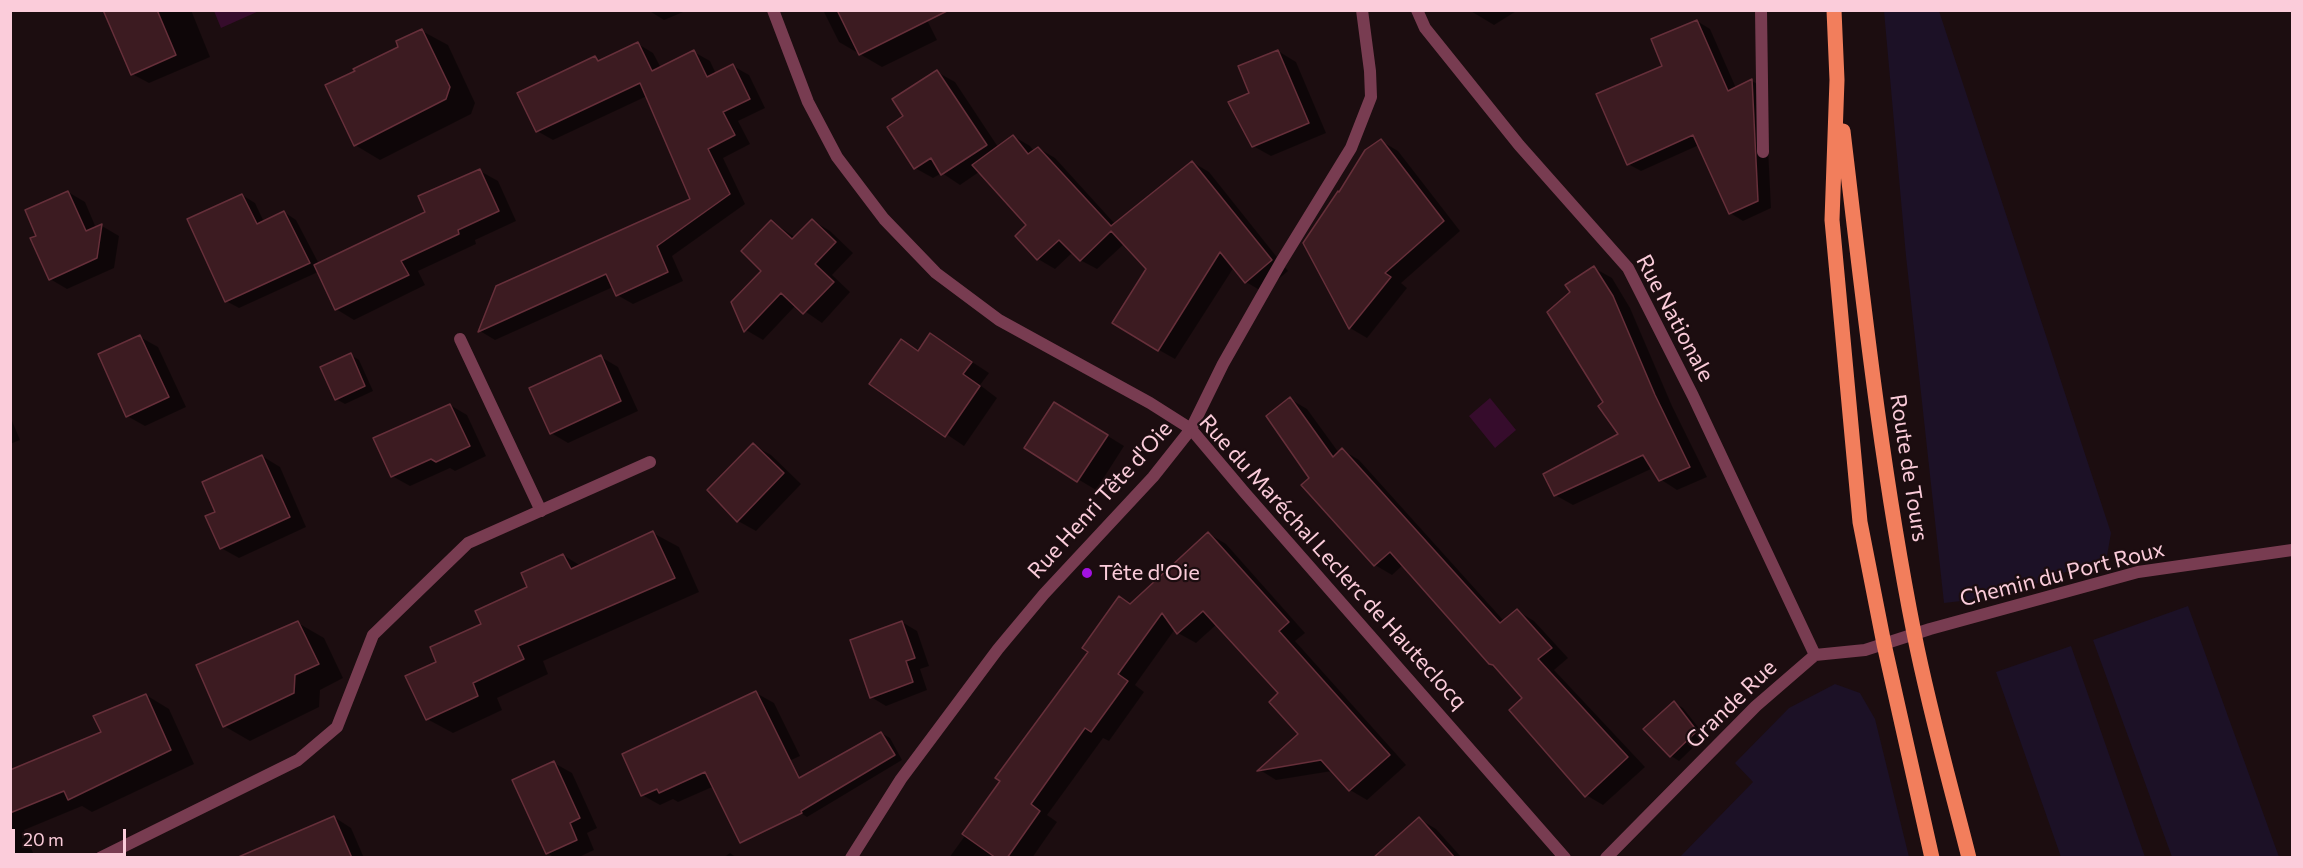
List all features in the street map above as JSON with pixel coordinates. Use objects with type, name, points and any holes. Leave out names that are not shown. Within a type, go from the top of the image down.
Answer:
[{"type":"main road","name":"Route de Tours","points":[[1834,10],[1837,80],[1870,357],[1893,518],[1914,635],[1969,858]]},
{"type":"main road","name":"Route de Tours","points":[[1837,80],[1832,220],[1860,522],[1884,644],[1932,858]]},
{"type":"street","name":"Rue du Maréchal Leclerc de Hauteclocq","points":[[773,10],[808,102],[837,157],[884,219],[936,273],[999,320],[1150,403],[1191,429],[1565,858]]},
{"type":"street","name":"Rue Henri Tête d'Oie","points":[[850,858],[901,779],[998,649],[1044,594],[1153,477],[1191,429],[1223,364],[1281,262],[1351,148],[1371,98],[1362,10]]},
{"type":"street","name":"Rue Nationale","points":[[1418,10],[1425,28],[1519,145],[1628,268],[1693,396],[1815,655]]},
{"type":"street","points":[[1761,10],[1763,152]]},
{"type":"street","points":[[460,339],[541,511]]},
{"type":"street","points":[[100,858],[298,760],[337,727],[373,635],[468,543],[650,462]]},
{"type":"street","name":"Chemin du Port Roux","points":[[1914,635],[2138,572],[2292,550]]},
{"type":"street","points":[[1815,655],[1865,650],[1914,635]]},
{"type":"street","name":"Grande Rue","points":[[1606,858],[1756,706],[1815,655]]},
{"type":"shaded area","points":[[214,10],[259,11],[221,28]]},
{"type":"shaded area","points":[[1884,11],[1939,11],[2111,533],[2107,556],[2004,596],[1944,603],[1906,256]]},
{"type":"shaded area","points":[[1490,398],[1516,430],[1495,448],[1469,416]]},
{"type":"shaded area","points":[[2188,606],[2279,857],[2172,857],[2093,640]]},
{"type":"shaded area","points":[[2071,646],[2145,857],[2061,857],[1996,672]]},
{"type":"shaded area","points":[[1835,684],[1860,693],[1875,719],[1909,857],[1680,857],[1753,782],[1735,763],[1789,708]]},
{"type":"building","points":[[103,10],[157,10],[176,55],[131,75]]},
{"type":"building","points":[[837,10],[949,10],[859,55]]},
{"type":"building","points":[[1697,20],[1728,91],[1752,79],[1758,201],[1729,214],[1693,135],[1627,165],[1596,94],[1662,66],[1651,39]]},
{"type":"building","points":[[422,29],[450,87],[446,99],[354,146],[325,85],[398,47],[396,41]]},
{"type":"building","points":[[638,42],[652,71],[694,50],[707,77],[733,64],[750,99],[723,112],[735,135],[708,149],[730,194],[657,246],[668,272],[616,296],[606,274],[478,332],[496,286],[690,199],[640,83],[536,132],[517,93],[595,56],[598,61]]},
{"type":"building","points":[[1278,50],[1309,123],[1252,147],[1228,102],[1249,93],[1238,66]]},
{"type":"building","points":[[937,70],[987,145],[941,175],[931,158],[914,169],[887,127],[903,116],[892,99]]},
{"type":"building","points":[[1013,135],[1028,154],[1038,147],[1111,226],[1192,161],[1272,260],[1245,283],[1220,252],[1158,351],[1112,323],[1146,269],[1111,231],[1080,261],[1059,240],[1037,260],[1015,236],[1026,225],[972,165]]},
{"type":"building","points":[[1381,139],[1444,221],[1385,273],[1391,277],[1349,329],[1303,243],[1365,150]]},
{"type":"building","points":[[480,169],[499,211],[458,230],[459,234],[401,261],[409,275],[335,310],[314,265],[425,212],[418,196]]},
{"type":"building","points":[[68,191],[86,231],[102,224],[97,258],[49,280],[30,238],[36,236],[25,210]]},
{"type":"building","points":[[242,194],[257,224],[284,211],[310,263],[225,302],[187,219]]},
{"type":"building","points":[[812,219],[836,242],[815,264],[834,282],[803,314],[781,293],[744,332],[731,302],[761,271],[741,251],[771,220],[792,239]]},
{"type":"building","points":[[1594,266],[1613,296],[1655,395],[1690,467],[1659,481],[1643,455],[1554,496],[1543,474],[1618,434],[1598,406],[1603,402],[1547,312],[1570,292],[1565,285]]},
{"type":"building","points":[[930,333],[972,362],[963,374],[980,386],[945,437],[869,384],[901,339],[918,351]]},
{"type":"building","points":[[140,335],[169,397],[126,417],[98,354]]},
{"type":"building","points":[[351,353],[365,386],[335,400],[320,367]]},
{"type":"building","points":[[601,355],[621,401],[550,434],[529,388]]},
{"type":"building","points":[[1290,397],[1333,457],[1342,448],[1500,623],[1517,609],[1552,648],[1538,659],[1628,757],[1585,797],[1509,710],[1522,698],[1493,665],[1489,664],[1390,552],[1374,566],[1301,485],[1309,478],[1266,416]]},
{"type":"building","points":[[1054,402],[1108,435],[1077,482],[1024,448]]},
{"type":"building","points":[[450,404],[470,446],[436,462],[431,459],[391,477],[373,438]]},
{"type":"building","points":[[753,443],[784,473],[737,522],[707,490]]},
{"type":"building","points":[[262,455],[290,517],[220,549],[205,516],[215,512],[202,482]]},
{"type":"building","points":[[653,531],[675,578],[518,646],[524,659],[473,683],[478,696],[426,720],[405,676],[436,662],[430,647],[481,624],[475,611],[527,587],[521,573],[563,554],[571,569]]},
{"type":"building","points":[[1208,532],[1289,622],[1279,631],[1390,755],[1349,791],[1321,760],[1257,771],[1298,734],[1269,702],[1278,693],[1203,611],[1177,634],[1162,613],[1118,674],[1128,681],[1091,732],[1085,728],[1031,804],[1040,811],[1007,858],[996,858],[962,834],[1000,781],[995,778],[1088,652],[1082,648],[1119,596],[1130,604]]},
{"type":"building","points":[[298,621],[319,664],[295,675],[294,693],[223,727],[196,665]]},
{"type":"building","points":[[902,621],[915,658],[906,661],[913,682],[870,698],[850,640]]},
{"type":"building","points":[[756,691],[799,778],[881,732],[895,755],[801,811],[802,813],[740,843],[705,772],[659,793],[657,789],[641,796],[622,754]]},
{"type":"building","points":[[146,694],[171,750],[68,800],[64,791],[10,813],[10,770],[101,732],[93,716]]},
{"type":"building","points":[[1674,701],[1697,731],[1670,757],[1643,729]]},
{"type":"building","points":[[554,761],[580,818],[570,823],[577,840],[546,854],[512,780]]},
{"type":"building","points":[[334,816],[352,858],[236,858]]},
{"type":"building","points":[[1419,817],[1455,858],[1373,858]]},
{"type":"place","name":"Tête d'Oie","points":[[1087,573]]}]
